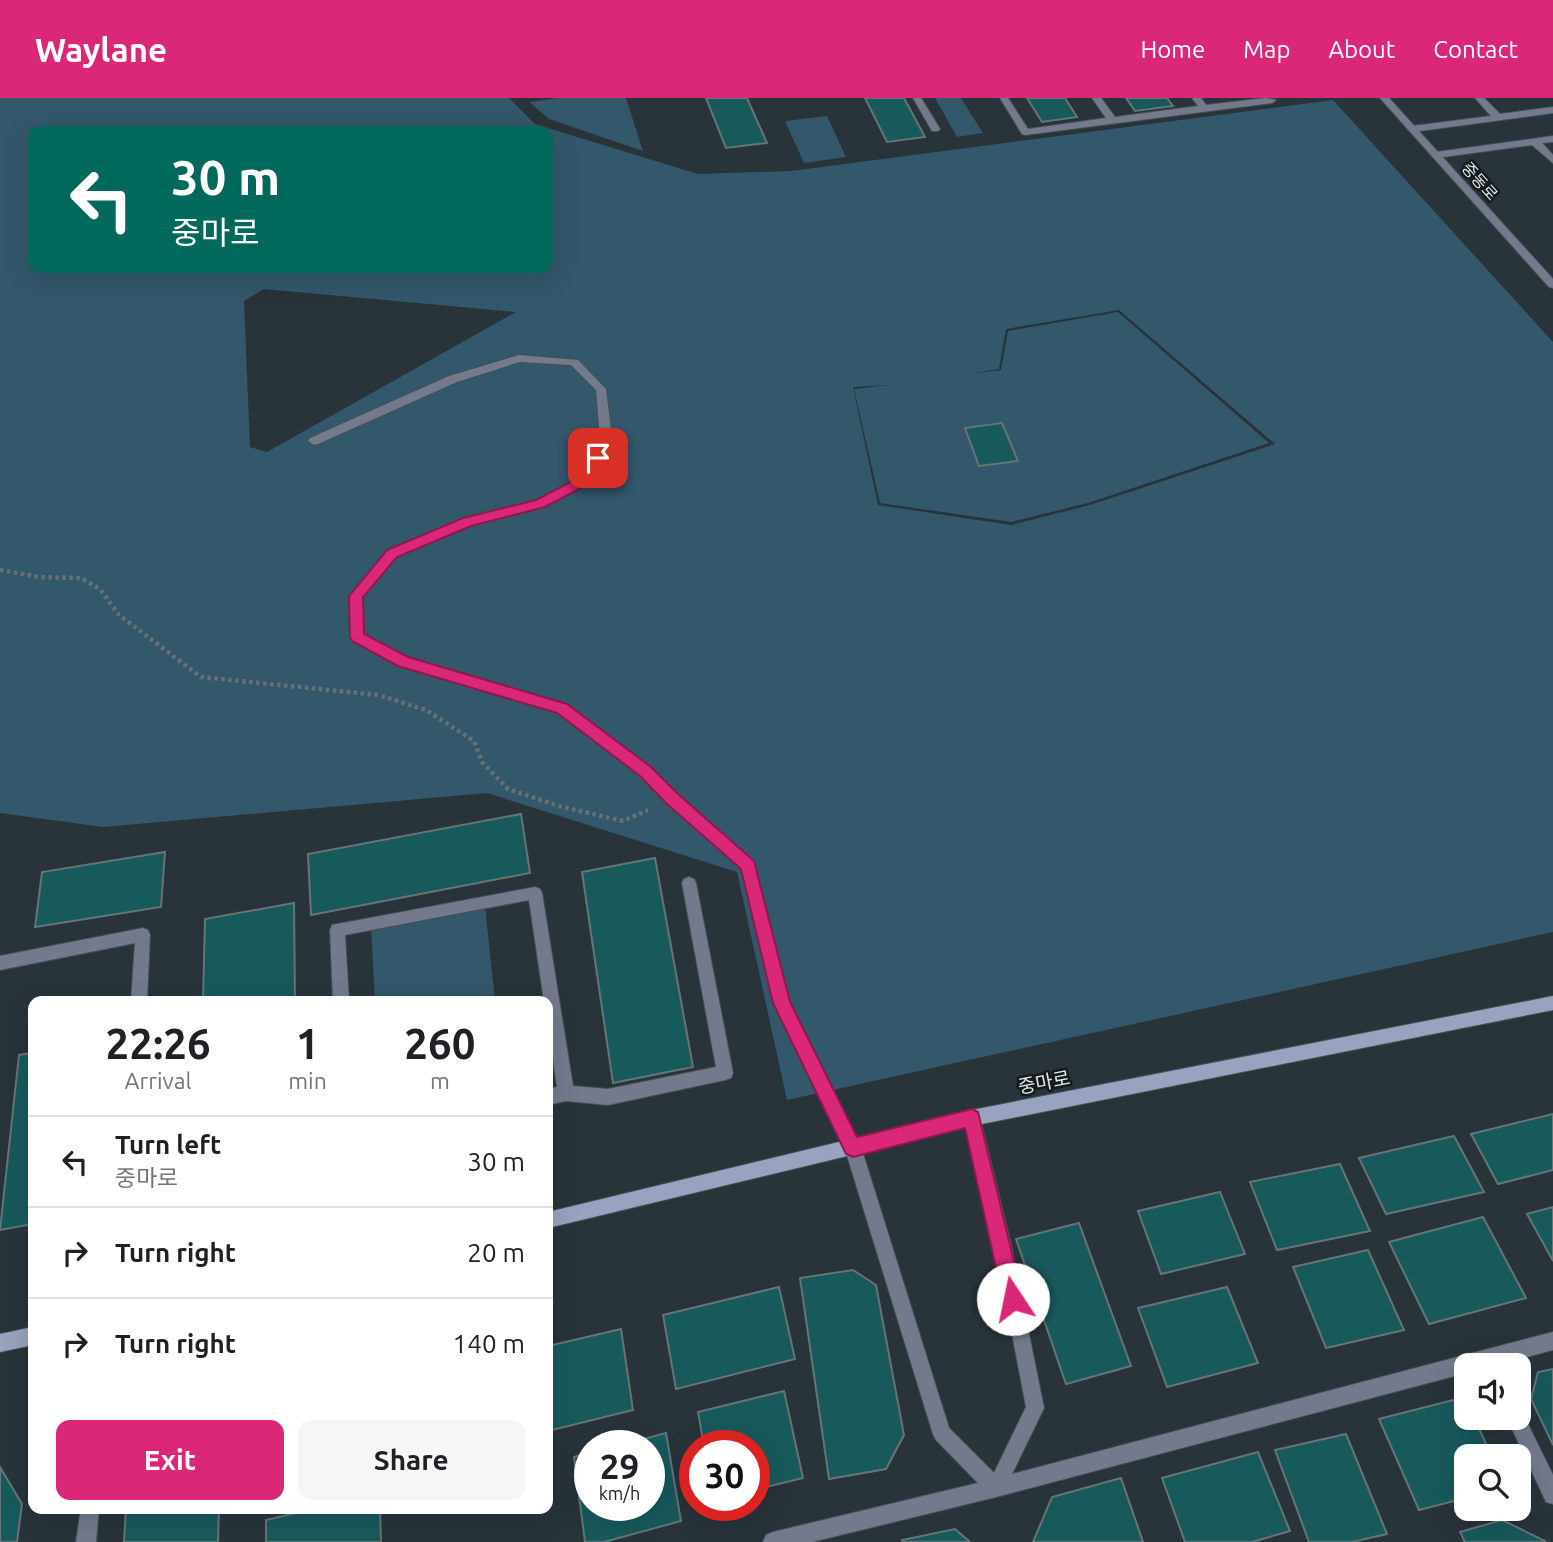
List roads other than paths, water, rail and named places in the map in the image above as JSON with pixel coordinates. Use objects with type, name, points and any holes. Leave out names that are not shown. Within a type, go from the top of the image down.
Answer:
[{"type":"main road","name":"중마로","points":[[553,1219],[972,1118],[1553,1003]]},
{"type":"main road","points":[[0,1343],[28,1337]]},
{"type":"street","points":[[918,98],[935,129]]},
{"type":"street","points":[[1004,98],[1025,132],[1272,100],[1270,98]]},
{"type":"street","points":[[1096,98],[1112,120]]},
{"type":"street","points":[[1196,98],[1204,108]]},
{"type":"street","name":"중동로","points":[[1384,98],[1553,285]]},
{"type":"street","points":[[1479,98],[1497,117]]},
{"type":"street","points":[[1412,129],[1553,110]]},
{"type":"street","points":[[1436,155],[1553,139]]},
{"type":"street","points":[[1534,141],[1553,160]]},
{"type":"street","points":[[314,441],[453,379],[519,358],[574,362],[601,389],[606,438],[590,478],[540,504],[467,522],[392,554],[356,596],[357,637],[403,662],[562,708],[645,771],[672,799],[748,866],[782,1003],[853,1147],[942,1434],[996,1488]]},
{"type":"street","points":[[553,1096],[566,1093],[608,1097],[725,1073],[689,883]]},
{"type":"street","points":[[341,996],[337,930],[535,893],[551,996]]},
{"type":"street","points":[[0,963],[143,935],[139,996]]},
{"type":"street","points":[[553,1009],[566,1093]]},
{"type":"street","points":[[972,1118],[1003,1245],[1034,1408],[996,1488]]},
{"type":"street","points":[[1516,1353],[1553,1341]]},
{"type":"street","points":[[773,1542],[1454,1371]]},
{"type":"street","points":[[1522,1430],[1553,1495]]},
{"type":"street","points":[[86,1542],[89,1514]]}]
